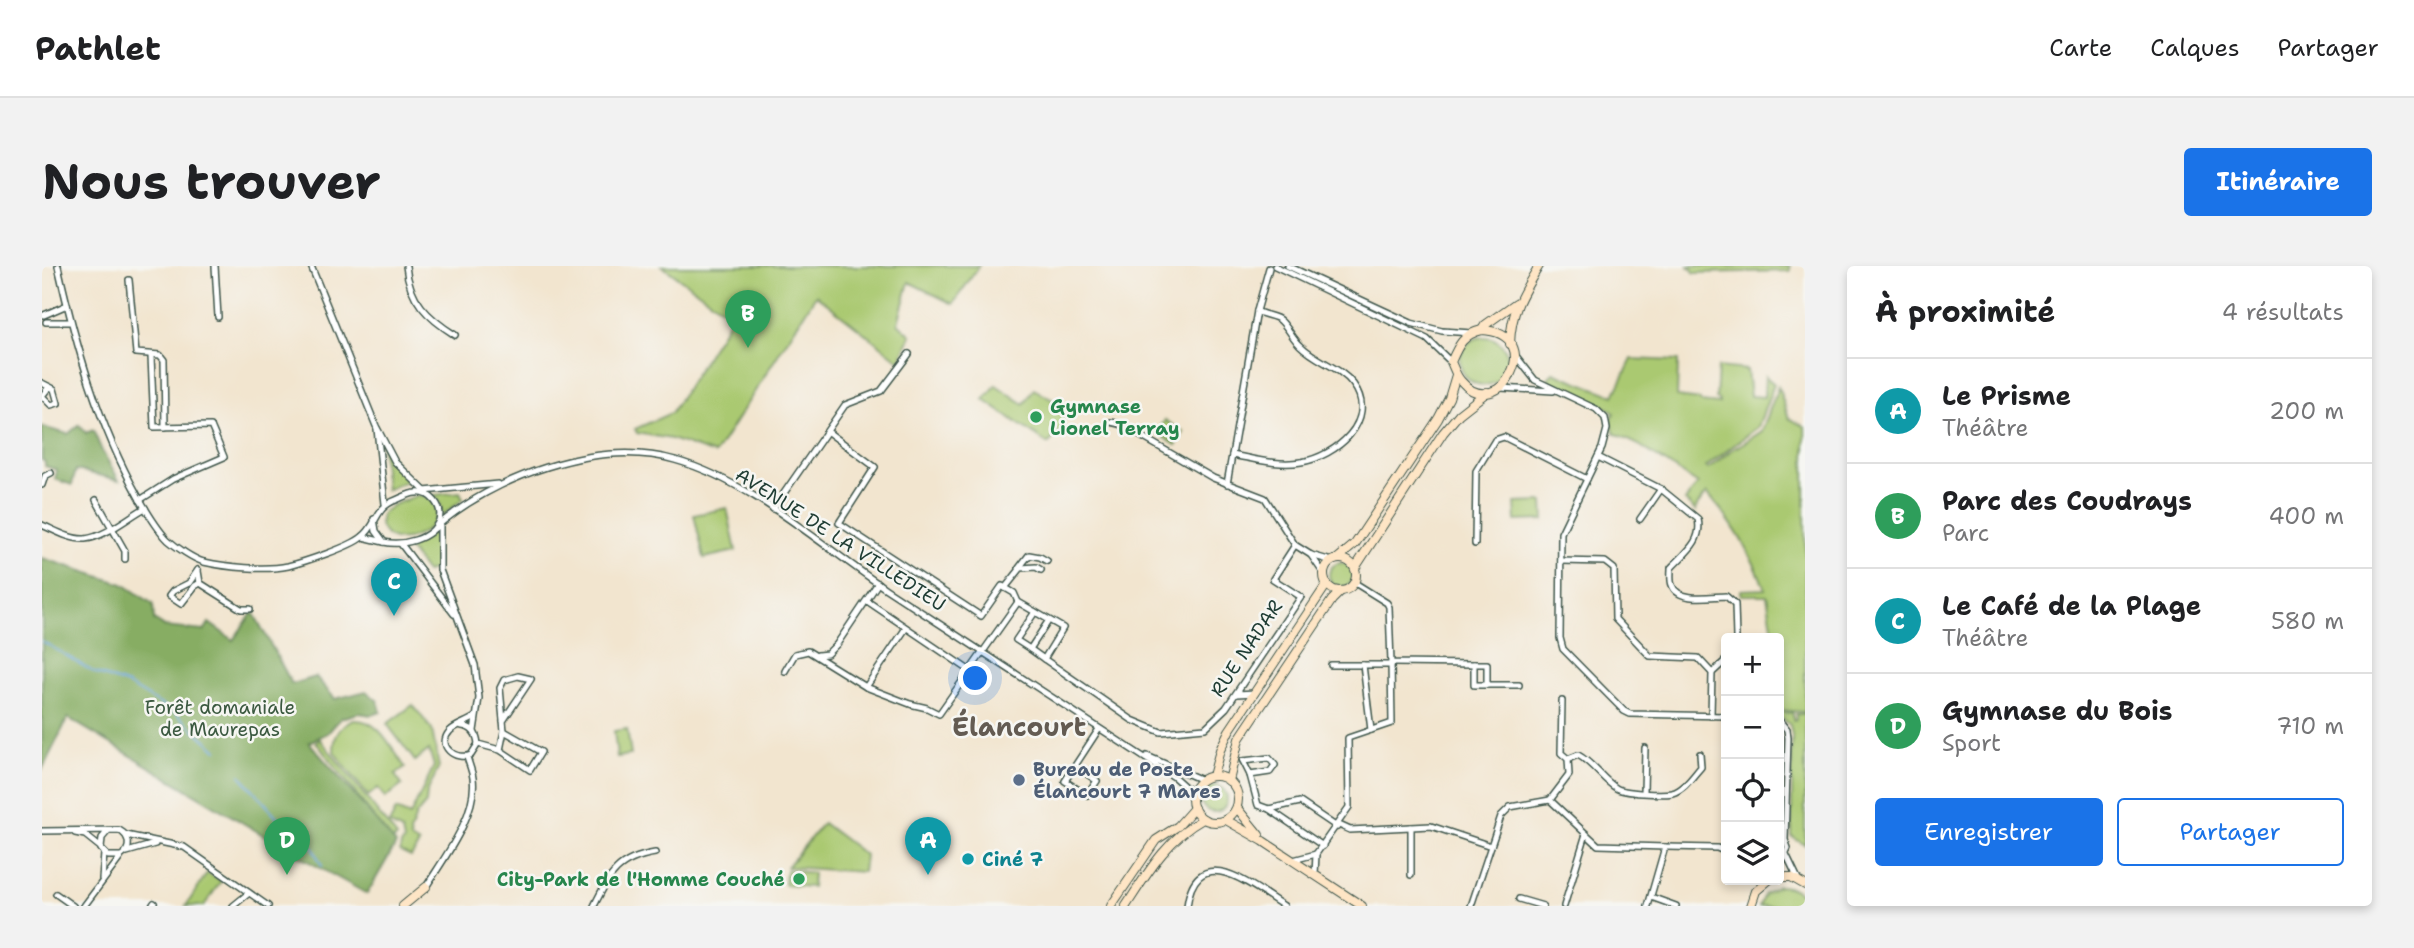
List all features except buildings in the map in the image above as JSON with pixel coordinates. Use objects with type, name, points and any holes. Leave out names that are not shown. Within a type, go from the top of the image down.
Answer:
[{"type":"street","points":[[58,266],[71,323],[93,396],[113,449],[140,500],[167,540],[201,561],[240,567],[285,567],[319,557],[363,537],[385,504],[424,493]]},
{"type":"street","points":[[215,266],[218,317]]},
{"type":"street","points":[[311,266],[376,426],[395,462],[439,508],[440,570],[475,665],[479,698],[474,731],[478,744],[474,752],[467,757],[456,757],[451,754],[446,744],[448,734],[475,717]]},
{"type":"street","points":[[406,266],[414,297],[423,310],[455,335]]},
{"type":"street","points":[[1288,266],[1411,323],[1442,331],[1498,333],[1510,344],[1515,355],[1535,380],[1596,409],[1605,418],[1607,435],[1561,533],[1560,644],[1630,715],[1721,716]]},
{"type":"street","points":[[1510,344],[1511,321],[1518,301],[1539,266]]},
{"type":"street","points":[[1227,484],[1257,311],[1271,267],[1427,339],[1451,362],[1457,375],[1469,388],[1487,392]]},
{"type":"street","points":[[129,280],[136,353],[160,355],[164,360],[165,427]]},
{"type":"street","points":[[1482,331],[1485,325],[1518,301]]},
{"type":"street","points":[[44,319],[67,305]]},
{"type":"street","points":[[1232,455],[1276,463],[1301,462],[1321,457],[1340,445],[1355,429],[1360,415],[1361,400],[1349,380],[1303,348],[1280,319],[1257,311]]},
{"type":"street","points":[[44,319],[71,323]]},
{"type":"street","points":[[1451,362],[1458,346],[1472,333]]},
{"type":"street","points":[[773,509],[845,405],[881,391],[909,354]]},
{"type":"street","points":[[1501,388],[1513,373],[1515,355]]},
{"type":"street","points":[[140,500],[173,479],[224,457],[211,426],[154,428],[150,356]]},
{"type":"street","points":[[1324,574],[1335,560],[1355,544],[1429,433],[1449,398],[1457,375]]},
{"type":"street","points":[[42,383],[50,387]]},
{"type":"street","points":[[1354,568],[1443,433],[1463,410],[1487,392],[1501,388],[1556,391]]},
{"type":"street","points":[[1111,422],[1120,424],[1213,478],[1265,498],[1295,545],[1311,555],[1347,561],[1354,568],[1354,583],[1349,589],[1341,591],[1331,588],[1311,555]]},
{"type":"street","points":[[376,426],[385,504]]},
{"type":"street","points":[[828,432],[875,467],[839,523],[981,616],[1002,586],[1014,593],[1018,602],[1063,628],[1044,659]]},
{"type":"street","points":[[1475,544],[1476,471],[1495,440],[1504,437],[1587,479]]},
{"type":"street","name":"AVENUE DE LA VILLEDIEU","points":[[438,523],[467,502],[505,483],[568,461],[617,453],[674,459],[696,467],[773,509],[878,583],[1174,777],[1193,794]]},
{"type":"street","points":[[1598,457],[1661,489],[1698,519],[1698,537],[1671,568],[1671,584],[1673,589],[1684,596],[1726,596],[1735,604],[1736,633]]},
{"type":"street","points":[[42,485],[45,476],[51,472]]},
{"type":"street","name":"AVENUE DE LA VILLEDIEU","points":[[424,493],[505,483]]},
{"type":"street","points":[[1640,519],[1661,489]]},
{"type":"street","points":[[96,500],[125,551],[125,559]]},
{"type":"street","points":[[42,525],[74,538],[84,539],[98,536],[145,508]]},
{"type":"street","points":[[374,519],[376,531],[384,542]]},
{"type":"street","points":[[363,537],[401,544],[414,540],[438,523]]},
{"type":"street","points":[[401,544],[458,619]]},
{"type":"street","name":"RUE NADAR","points":[[1030,649],[1132,720],[1161,732],[1205,728],[1227,708],[1301,597],[1273,579],[1295,545]]},
{"type":"street","points":[[1005,588],[1029,555],[1040,556],[1047,561]]},
{"type":"street","points":[[200,583],[181,604],[169,596],[173,590],[189,583],[201,561]]},
{"type":"street","points":[[1561,561],[1605,562],[1614,569],[1615,619],[1650,656],[1698,658],[1712,673],[1711,716]]},
{"type":"street","points":[[1017,570],[1028,566],[1041,570]]},
{"type":"street","points":[[198,570],[200,583],[241,609],[250,609]]},
{"type":"street","points":[[818,655],[827,654],[837,644],[878,583]]},
{"type":"street","points":[[1293,860],[1316,854],[1349,807],[1348,738],[1392,723],[1389,607],[1387,603],[1354,583]]},
{"type":"street","points":[[1213,776],[1220,750],[1229,731],[1327,584]]},
{"type":"street","points":[[1229,781],[1213,776],[1202,780],[1193,794],[1194,808],[1203,819],[1214,822],[1226,820],[1237,808],[1238,796],[1229,781],[1239,739],[1332,600],[1341,591]]},
{"type":"street","points":[[867,601],[969,670]]},
{"type":"street","points":[[785,671],[795,654],[808,651],[866,687],[927,708],[939,715],[1018,602]]},
{"type":"street","points":[[1035,612],[1016,640],[1030,649],[1049,620]]},
{"type":"street","points":[[866,687],[906,628]]},
{"type":"street","points":[[1331,664],[1487,664],[1487,685]]},
{"type":"street","points":[[1363,664],[1371,730]]},
{"type":"street","points":[[1474,664],[1474,685],[1519,685]]},
{"type":"street","points":[[1255,693],[1237,694],[1255,665],[1269,671]]},
{"type":"street","points":[[1712,673],[1721,665]]},
{"type":"street","points":[[500,750],[504,731],[503,721],[500,688],[503,680],[518,676],[531,680],[503,721]]},
{"type":"street","points":[[1471,906],[1501,816],[1510,807],[1550,800],[1569,775],[1568,759],[1561,753],[1562,701]]},
{"type":"street","points":[[462,726],[474,731]]},
{"type":"street","points":[[1784,726],[1788,738],[1784,858]]},
{"type":"street","points":[[1076,766],[1097,781],[1087,795],[1065,781],[1100,729]]},
{"type":"street","points":[[478,744],[500,750],[530,770],[541,752],[504,731]]},
{"type":"street","points":[[1644,792],[1645,748]]},
{"type":"street","name":"AVENUE DE LA VILLEDIEU","points":[[1131,749],[1202,780]]},
{"type":"street","points":[[1568,759],[1578,754],[1586,758],[1622,792],[1671,793],[1684,786],[1701,767],[1700,754]]},
{"type":"street","points":[[413,906],[459,832],[471,803],[473,779],[467,757]]},
{"type":"street","points":[[1232,761],[1269,758],[1275,765],[1270,772],[1250,775]]},
{"type":"street","points":[[1243,761],[1250,775],[1258,805],[1323,846]]},
{"type":"street","points":[[1550,800],[1598,845],[1721,850]]},
{"type":"street","points":[[1269,810],[1300,803],[1350,831],[1431,826],[1491,846]]},
{"type":"street","points":[[1111,906],[1156,840],[1178,826],[1194,808]]},
{"type":"street","points":[[1237,808],[1263,841]]},
{"type":"street","points":[[1126,906],[1159,855],[1175,839],[1203,819]]},
{"type":"street","points":[[1226,820],[1362,906]]},
{"type":"street","points":[[1411,827],[1411,875]]},
{"type":"street","points":[[42,831],[119,830],[126,835],[184,847],[268,906]]},
{"type":"street","points":[[55,831],[85,835],[112,858],[150,844],[165,843]]},
{"type":"street","points":[[101,882],[102,838],[108,831]]},
{"type":"street","points":[[1564,906],[1586,834]]},
{"type":"street","points":[[84,906],[123,855],[129,841],[126,835]]},
{"type":"street","points":[[1648,906],[1665,847]]},
{"type":"street","points":[[594,906],[621,864],[635,857],[655,853]]},
{"type":"street","points":[[1315,875],[1316,854]]},
{"type":"street","points":[[1786,854],[1803,883]]},
{"type":"street","points":[[1187,906],[1189,890],[1197,878],[1215,870],[1230,872],[1284,906]]},
{"type":"street","points":[[1784,877],[1791,877],[1803,883]]},
{"type":"street","points":[[1751,906],[1756,891],[1763,885]]},
{"type":"street","points":[[403,906],[426,887]]},
{"type":"street","points":[[233,906],[249,893]]},
{"type":"street","points":[[56,894],[73,906]]},
{"type":"street","points":[[1651,897],[1676,906]]},
{"type":"street","points":[[1519,899],[1543,906]]},
{"type":"green space","points":[[662,266],[979,266],[953,304],[909,282],[898,323],[911,335],[900,361],[816,295],[715,454],[671,439],[637,433],[635,429],[671,413],[732,316]]},
{"type":"green space","points":[[1689,266],[1790,266],[1790,271],[1695,273]]},
{"type":"green space","points":[[1484,337],[1501,344],[1508,361],[1501,378],[1484,385],[1467,378],[1460,361],[1467,344]]},
{"type":"green space","points":[[1632,359],[1678,361],[1677,397],[1700,402],[1719,404],[1716,399],[1718,367],[1747,370],[1750,396],[1764,397],[1765,376],[1774,384],[1758,427],[1706,467],[1708,469],[1762,431],[1778,387],[1789,418],[1805,427],[1805,712],[1784,710],[1784,633],[1773,633],[1767,595],[1741,595],[1741,590],[1765,589],[1754,563],[1725,515],[1707,493],[1696,511],[1685,501],[1698,484],[1639,445],[1614,433],[1612,410],[1547,380],[1553,372],[1614,396]]},
{"type":"green space","name":"Gymnase Lionel Terray","points":[[996,385],[1024,404],[1034,389],[1063,406],[1063,428],[1048,444],[984,400]]},
{"type":"green space","points":[[1165,420],[1184,432],[1176,445],[1157,433]]},
{"type":"green space","points":[[79,425],[86,433],[93,430],[119,480],[76,470],[72,485],[55,479],[57,470],[45,466],[42,460],[42,427],[68,434]]},
{"type":"green space","points":[[381,440],[395,465],[409,480],[386,490]]},
{"type":"green space","points":[[460,492],[463,499],[442,516],[441,506],[434,495]]},
{"type":"green space","points":[[418,495],[428,498],[435,506],[436,515],[432,524],[425,531],[405,539],[394,539],[386,534],[380,525],[382,513],[393,505]]},
{"type":"green space","points":[[1543,502],[1544,520],[1516,521],[1515,503]]},
{"type":"green space","points":[[727,508],[736,551],[704,558],[694,515]]},
{"type":"green space","points":[[436,532],[437,569],[426,572],[407,546]]},
{"type":"green space","name":"Forêt domaniale de Maurepas","points":[[42,558],[123,584],[153,604],[154,620],[165,627],[204,631],[209,623],[233,640],[253,612],[292,684],[316,677],[335,699],[366,691],[378,701],[381,712],[371,715],[359,713],[341,718],[328,733],[309,742],[396,844],[367,894],[293,853],[68,718],[42,770]]},
{"type":"green space","points":[[1341,563],[1352,570],[1353,575],[1346,586],[1341,587],[1330,580],[1329,575],[1336,564]]},
{"type":"green space","points":[[413,705],[432,730],[439,767],[427,792],[426,803],[416,815],[410,833],[411,839],[419,844],[411,857],[400,852],[404,841],[402,831],[389,824],[396,810],[410,816],[434,766],[429,750],[415,761],[387,724]]},
{"type":"green space","points":[[1784,712],[1793,713],[1793,720],[1796,719],[1796,714],[1805,714],[1805,845],[1792,837],[1790,725],[1784,720]]},
{"type":"green space","points":[[354,720],[371,724],[378,729],[405,767],[395,775],[402,785],[385,798],[378,788],[368,796],[334,752],[338,732]]},
{"type":"green space","points":[[627,729],[631,755],[617,757],[614,731]]},
{"type":"green space","points":[[320,739],[397,837],[392,841],[316,742]]},
{"type":"green space","points":[[1214,786],[1224,789],[1227,799],[1224,809],[1214,812],[1204,809],[1201,799],[1204,789]]},
{"type":"green space","points":[[823,823],[865,855],[863,872],[787,867]]},
{"type":"green space","name":"City-Park de l'Homme Couché","points":[[786,870],[813,873],[812,887],[785,885]]},
{"type":"green space","points":[[207,873],[221,881],[204,906],[186,906]]},
{"type":"green space","points":[[1778,886],[1796,890],[1805,906],[1759,906],[1764,894]]},
{"type":"waterway","points":[[42,641],[95,673],[128,685],[177,714],[217,750]]},
{"type":"waterway","points":[[240,775],[286,827],[308,838],[322,866]]},
{"type":"place","name":"Parc des Coudrays","points":[[748,348]]},
{"type":"place","name":"Gymnase Lionel Terray","points":[[1036,417]]},
{"type":"place","name":"Le Café de la Plage","points":[[394,616]]},
{"type":"place","name":"Bureau de Poste Élancourt 7 Mares","points":[[1019,780]]},
{"type":"place","name":"Ciné 7","points":[[968,859]]},
{"type":"place","name":"Gymnase du Bois","points":[[287,875]]},
{"type":"place","name":"Le Prisme","points":[[928,875]]},
{"type":"place","name":"City-Park de l'Homme Couché","points":[[799,879]]},
{"type":"district","name":"Élancourt","points":[[1019,727]]}]
